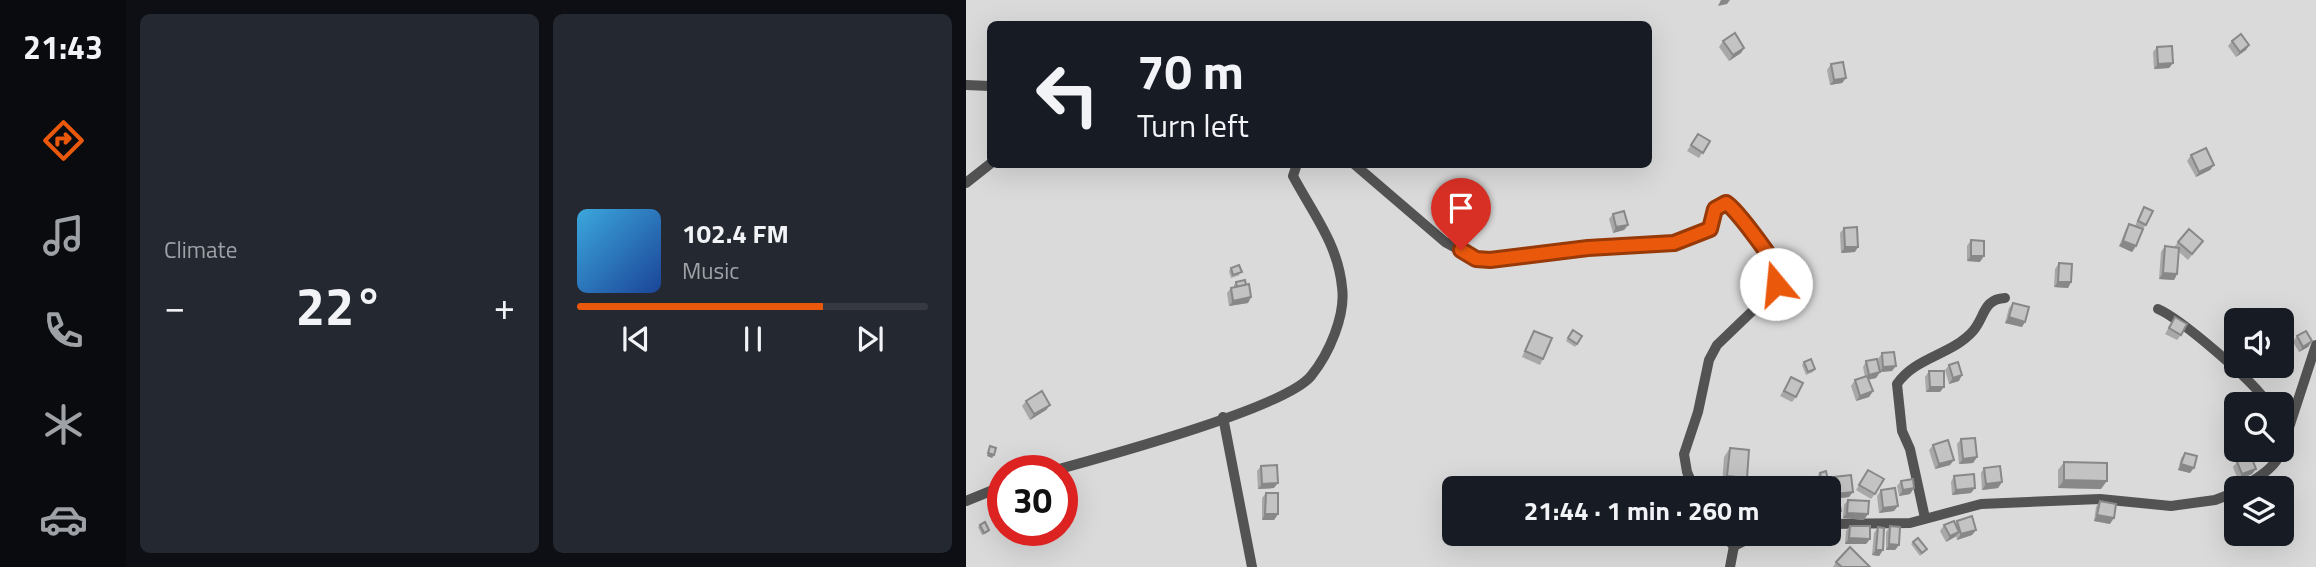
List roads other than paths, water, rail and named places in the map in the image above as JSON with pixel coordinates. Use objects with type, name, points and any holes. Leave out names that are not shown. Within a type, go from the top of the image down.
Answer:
[{"type":"street","points":[[966,85],[987,86]]},
{"type":"street","points":[[966,183],[987,166]]},
{"type":"street","points":[[1078,464],[1133,448],[1262,403],[1311,376],[1334,335],[1343,301],[1342,285],[1330,240],[1293,176],[1296,168]]},
{"type":"street","points":[[1363,168],[1445,242],[1476,259],[1490,260],[1687,241],[1710,229],[1715,209],[1726,203],[1732,205],[1774,262],[1777,277],[1768,296],[1717,345],[1709,360],[1698,412],[1684,454],[1689,476]]},
{"type":"street","points":[[1925,518],[1910,449],[1902,431],[1897,384],[1909,369],[1959,343],[1974,330],[1987,305],[1995,298],[2005,298]]},
{"type":"street","points":[[2158,309],[2179,320],[2258,392]]},
{"type":"street","points":[[2294,419],[2316,345]]},
{"type":"street","points":[[1223,417],[1252,567]]},
{"type":"street","points":[[2259,476],[2276,462]]},
{"type":"street","points":[[966,502],[987,493]]},
{"type":"street","points":[[1841,524],[1884,525],[1994,504],[2100,499],[2171,506],[2224,497]]},
{"type":"street","points":[[1730,567],[1734,546]]}]
